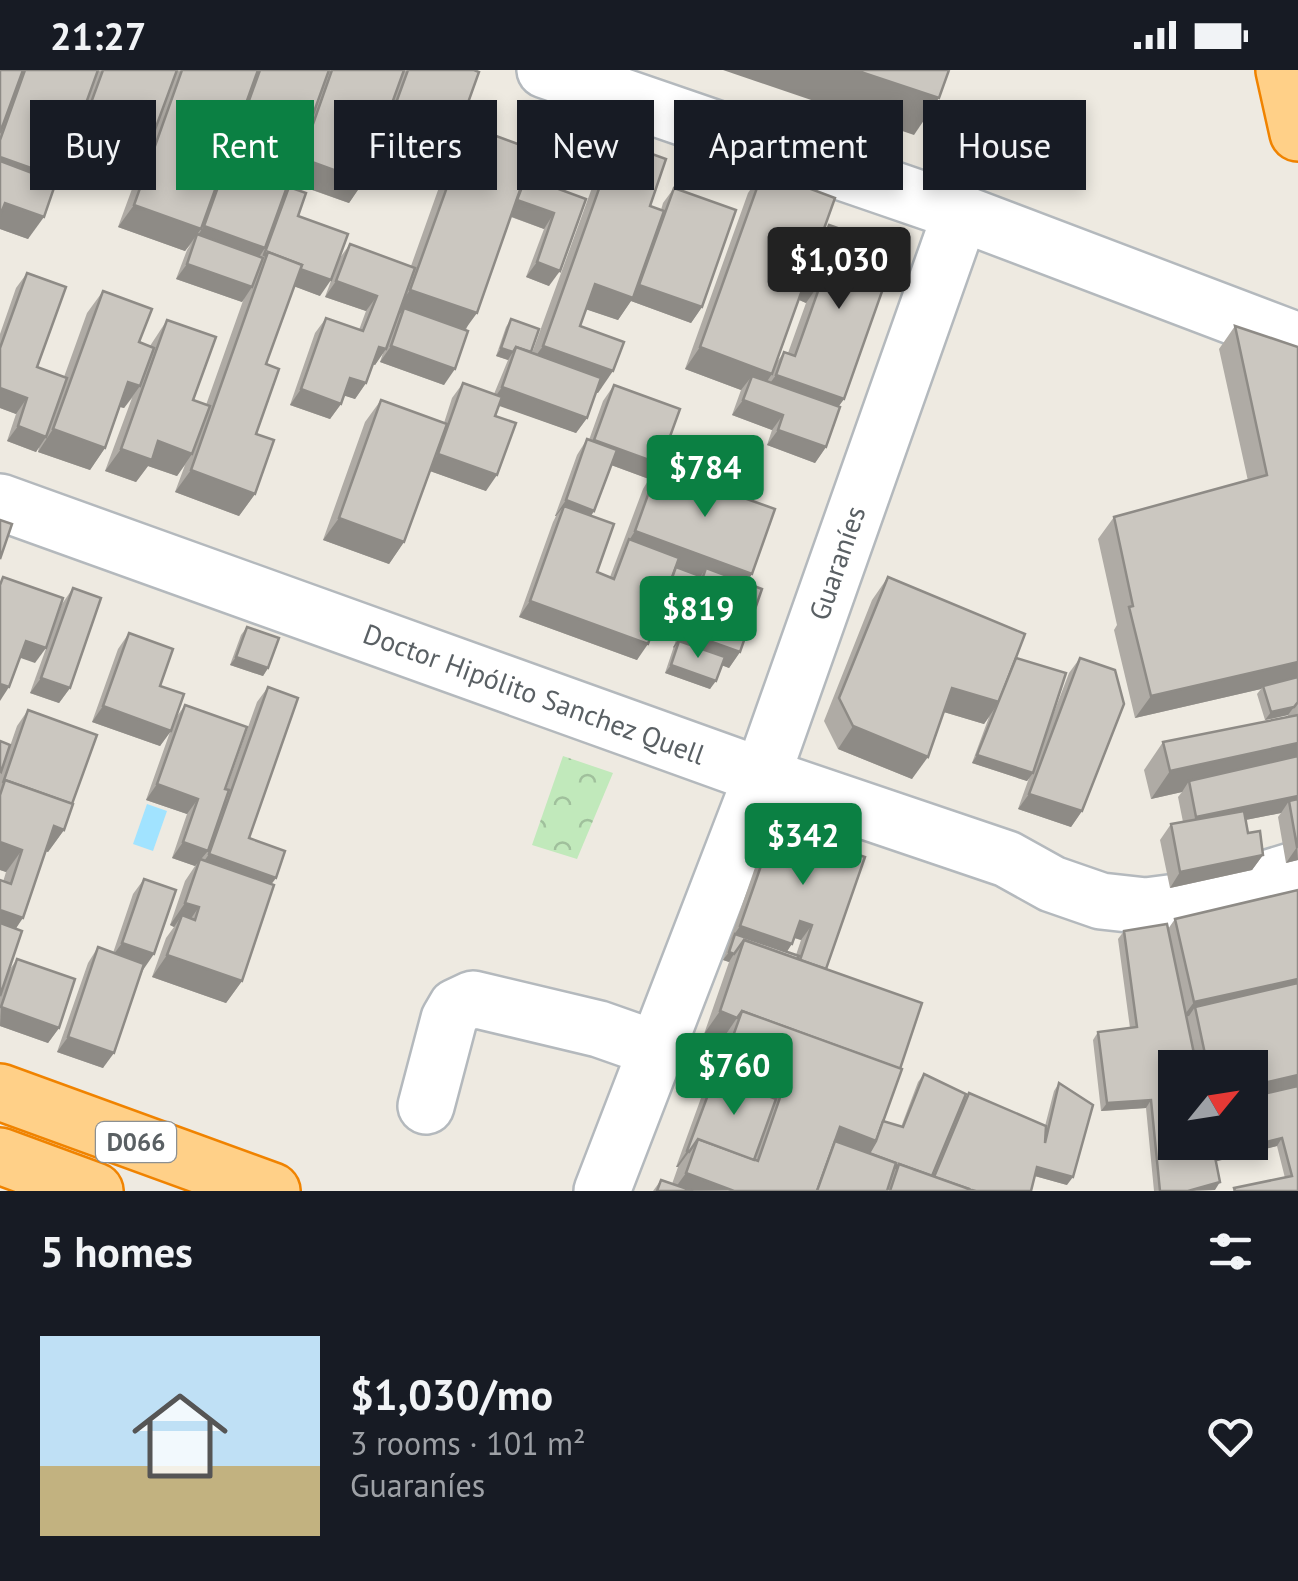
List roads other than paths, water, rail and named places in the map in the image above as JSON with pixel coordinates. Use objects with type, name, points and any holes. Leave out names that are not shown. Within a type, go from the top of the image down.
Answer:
[{"type":"highway","points":[[1284,70],[1298,133]]},
{"type":"highway","name":"D066","points":[[0,1092],[272,1191]]},
{"type":"highway","name":"D066","points":[[0,1156],[94,1191]]},
{"type":"street","points":[[545,70],[960,213],[1298,341]]},
{"type":"street","name":"Guaraníes","points":[[602,1191],[762,776],[960,213]]},
{"type":"street","name":"Doctor Hipólito Sanchez Quell","points":[[0,502],[762,776],[1007,859],[1052,884],[1101,901],[1146,906],[1200,899],[1298,869]]},
{"type":"street","points":[[426,1106],[449,1019],[456,1006],[473,999],[599,1030],[656,1049]]},
{"type":"water","points":[[147,804],[167,811],[153,851],[133,844]]}]
